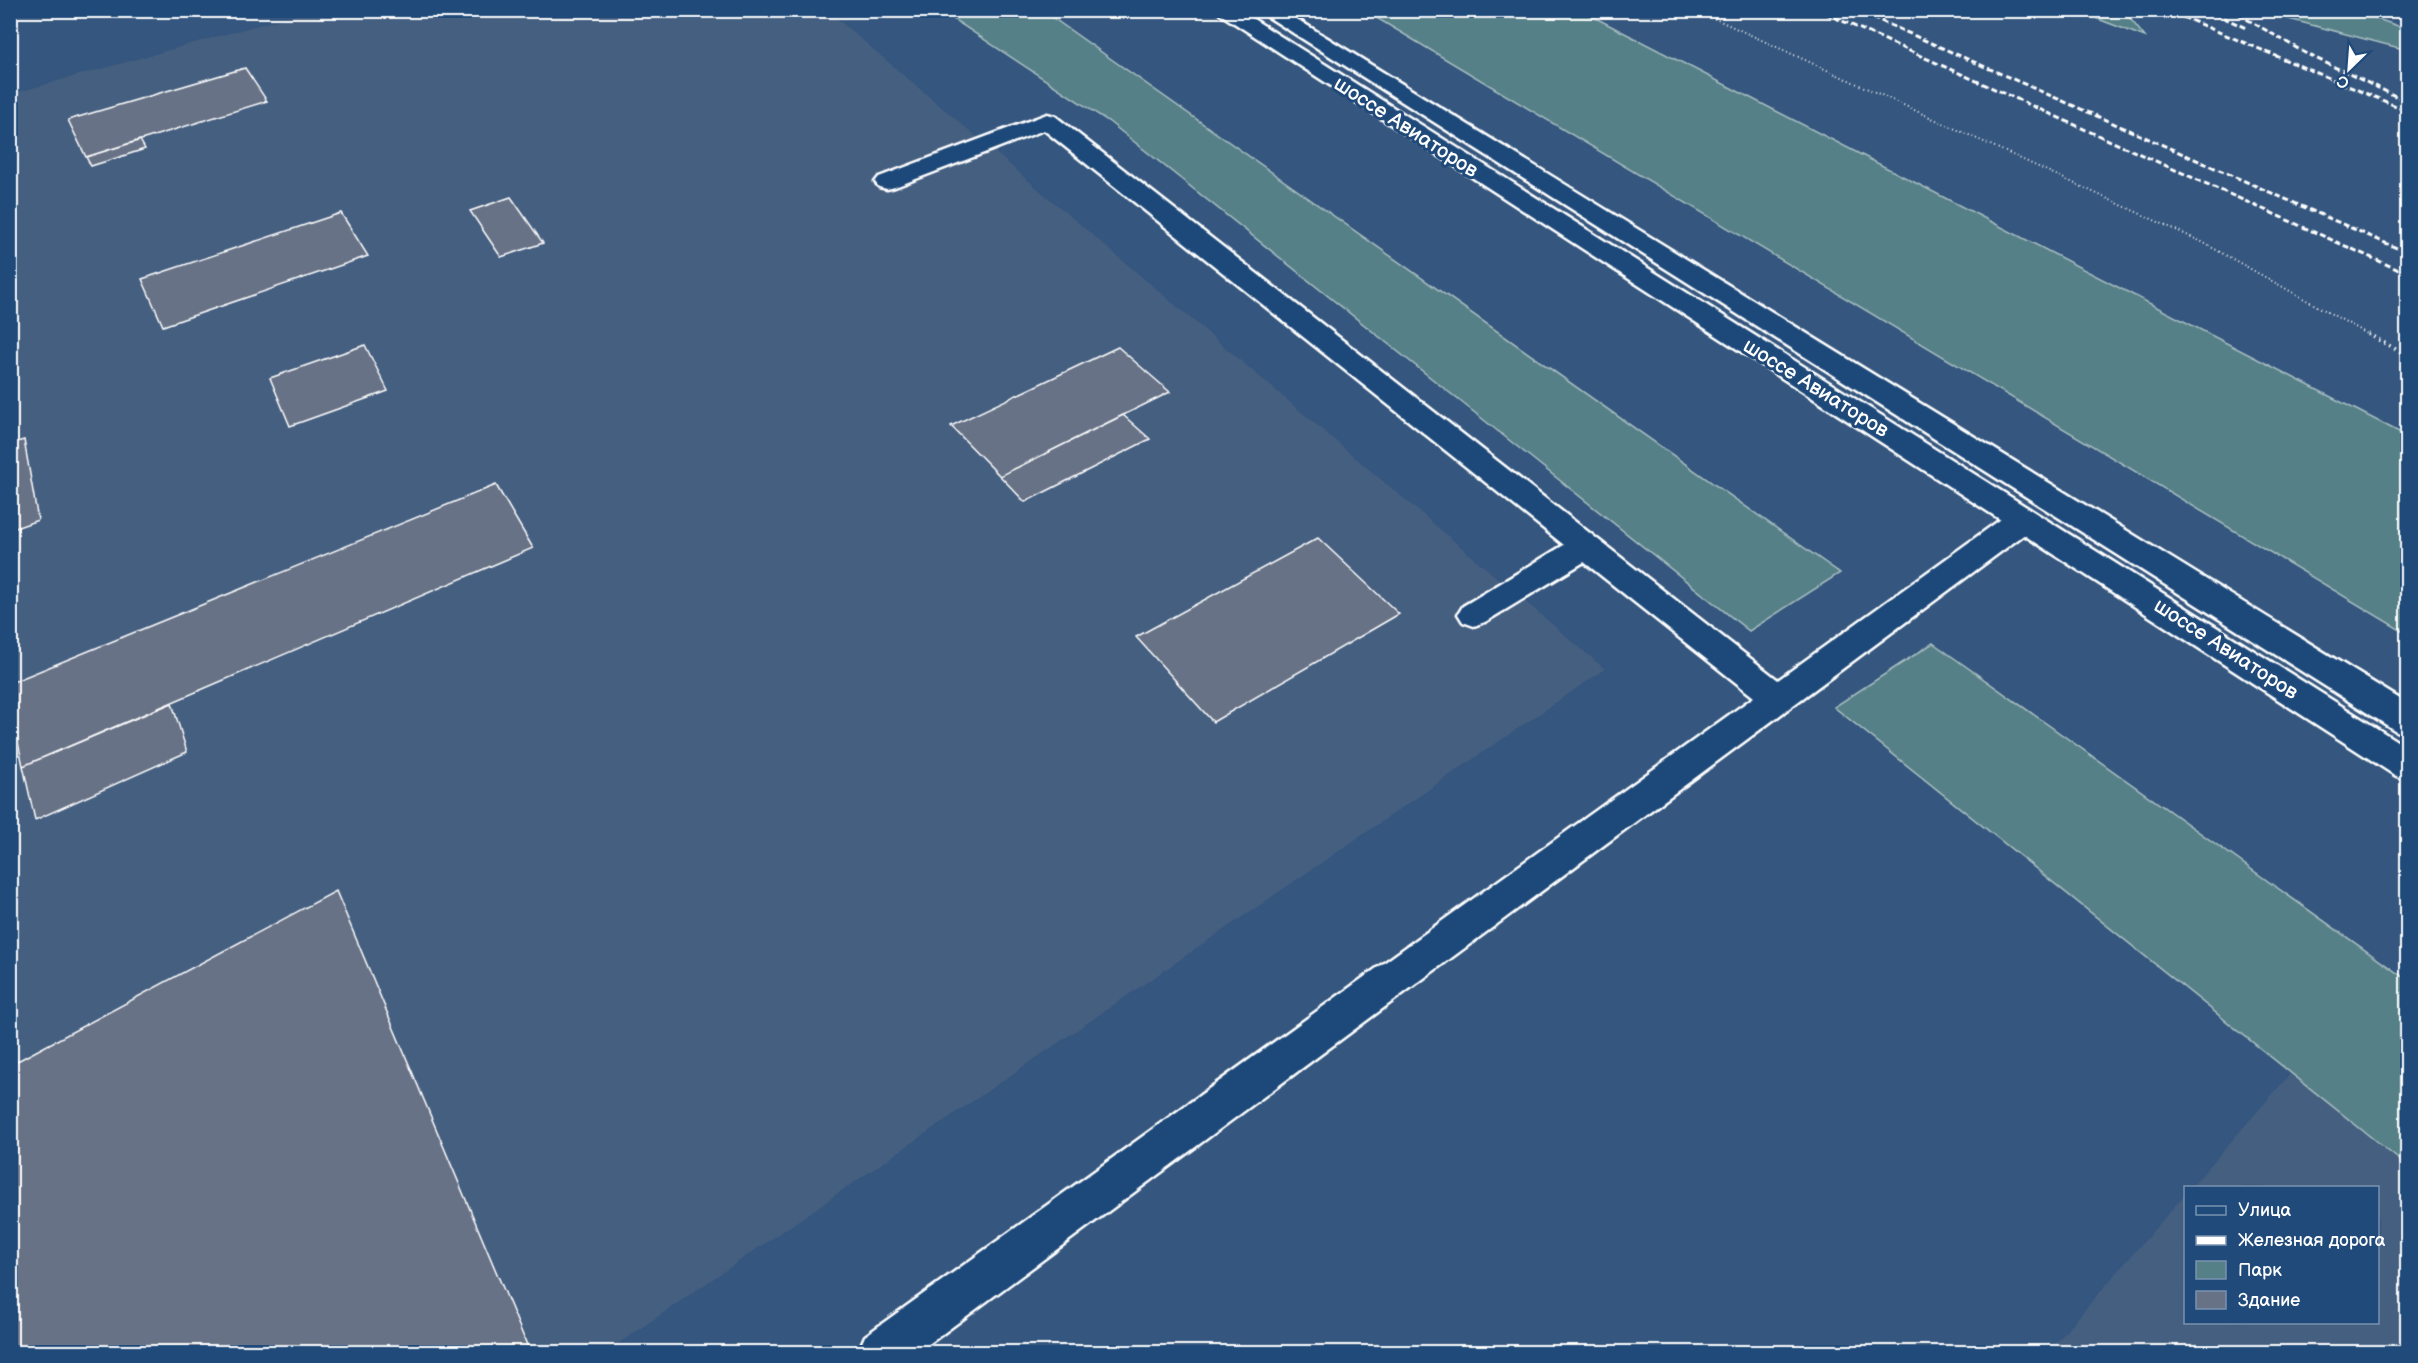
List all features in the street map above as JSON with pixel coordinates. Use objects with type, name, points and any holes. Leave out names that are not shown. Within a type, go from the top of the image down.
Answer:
[{"type":"main road","name":"шоссе Авиаторов","points":[[1224,10],[2408,766]]},
{"type":"main road","name":"шоссе Авиаторов","points":[[1267,10],[2408,721]]},
{"type":"main road","points":[[887,183],[1047,121],[1778,698]]},
{"type":"main road","points":[[881,1353],[2022,520]]},
{"type":"main road","points":[[1474,614],[1586,546]]},
{"type":"path","points":[[1696,10],[2202,242],[2408,356]]},
{"type":"shaded area","points":[[309,11],[828,11],[1605,669],[606,1352],[11,1352],[11,94]]},
{"type":"shaded area","points":[[2291,1073],[2407,1165],[2407,1352],[2048,1352],[2184,1195],[2184,1324],[2379,1324],[2379,1186],[2192,1186]]},
{"type":"green space","points":[[941,11],[1043,11],[1840,573],[1749,631],[1108,121]]},
{"type":"green space","points":[[1365,11],[1582,11],[2407,436],[2407,634]]},
{"type":"green space","points":[[2077,11],[2124,11],[2145,37]]},
{"type":"green space","points":[[2258,11],[2354,11],[2407,29],[2407,50]]},
{"type":"green space","points":[[1933,643],[2407,980],[2407,1166],[1834,707]]},
{"type":"building","points":[[245,68],[267,101],[86,157],[68,120]]},
{"type":"building","points":[[140,140],[145,149],[91,166],[86,157]]},
{"type":"building","points":[[511,197],[543,243],[501,257],[470,211]]},
{"type":"building","points":[[341,213],[368,256],[163,326],[142,279]]},
{"type":"building","points":[[365,345],[388,391],[290,426],[270,378]]},
{"type":"building","points":[[1118,347],[1170,392],[1000,476],[951,426]]},
{"type":"building","points":[[1123,415],[1150,439],[1025,502],[1000,476]]},
{"type":"building","points":[[24,440],[38,520],[10,530],[10,444]]},
{"type":"building","points":[[496,485],[533,548],[23,766],[10,705],[10,683]]},
{"type":"building","points":[[1318,538],[1399,614],[1213,722],[1136,637]]},
{"type":"building","points":[[172,703],[187,752],[35,820],[23,766]]},
{"type":"building","points":[[336,891],[530,1352],[10,1352],[10,1065]]},
{"type":"railway","points":[[1818,10],[2408,274]]},
{"type":"railway","points":[[1856,10],[2408,253]]},
{"type":"railway","points":[[2166,10],[2408,111]]},
{"type":"railway","points":[[2207,10],[2246,28]]},
{"type":"railway","points":[[2231,10],[2307,54],[2408,102]]}]
